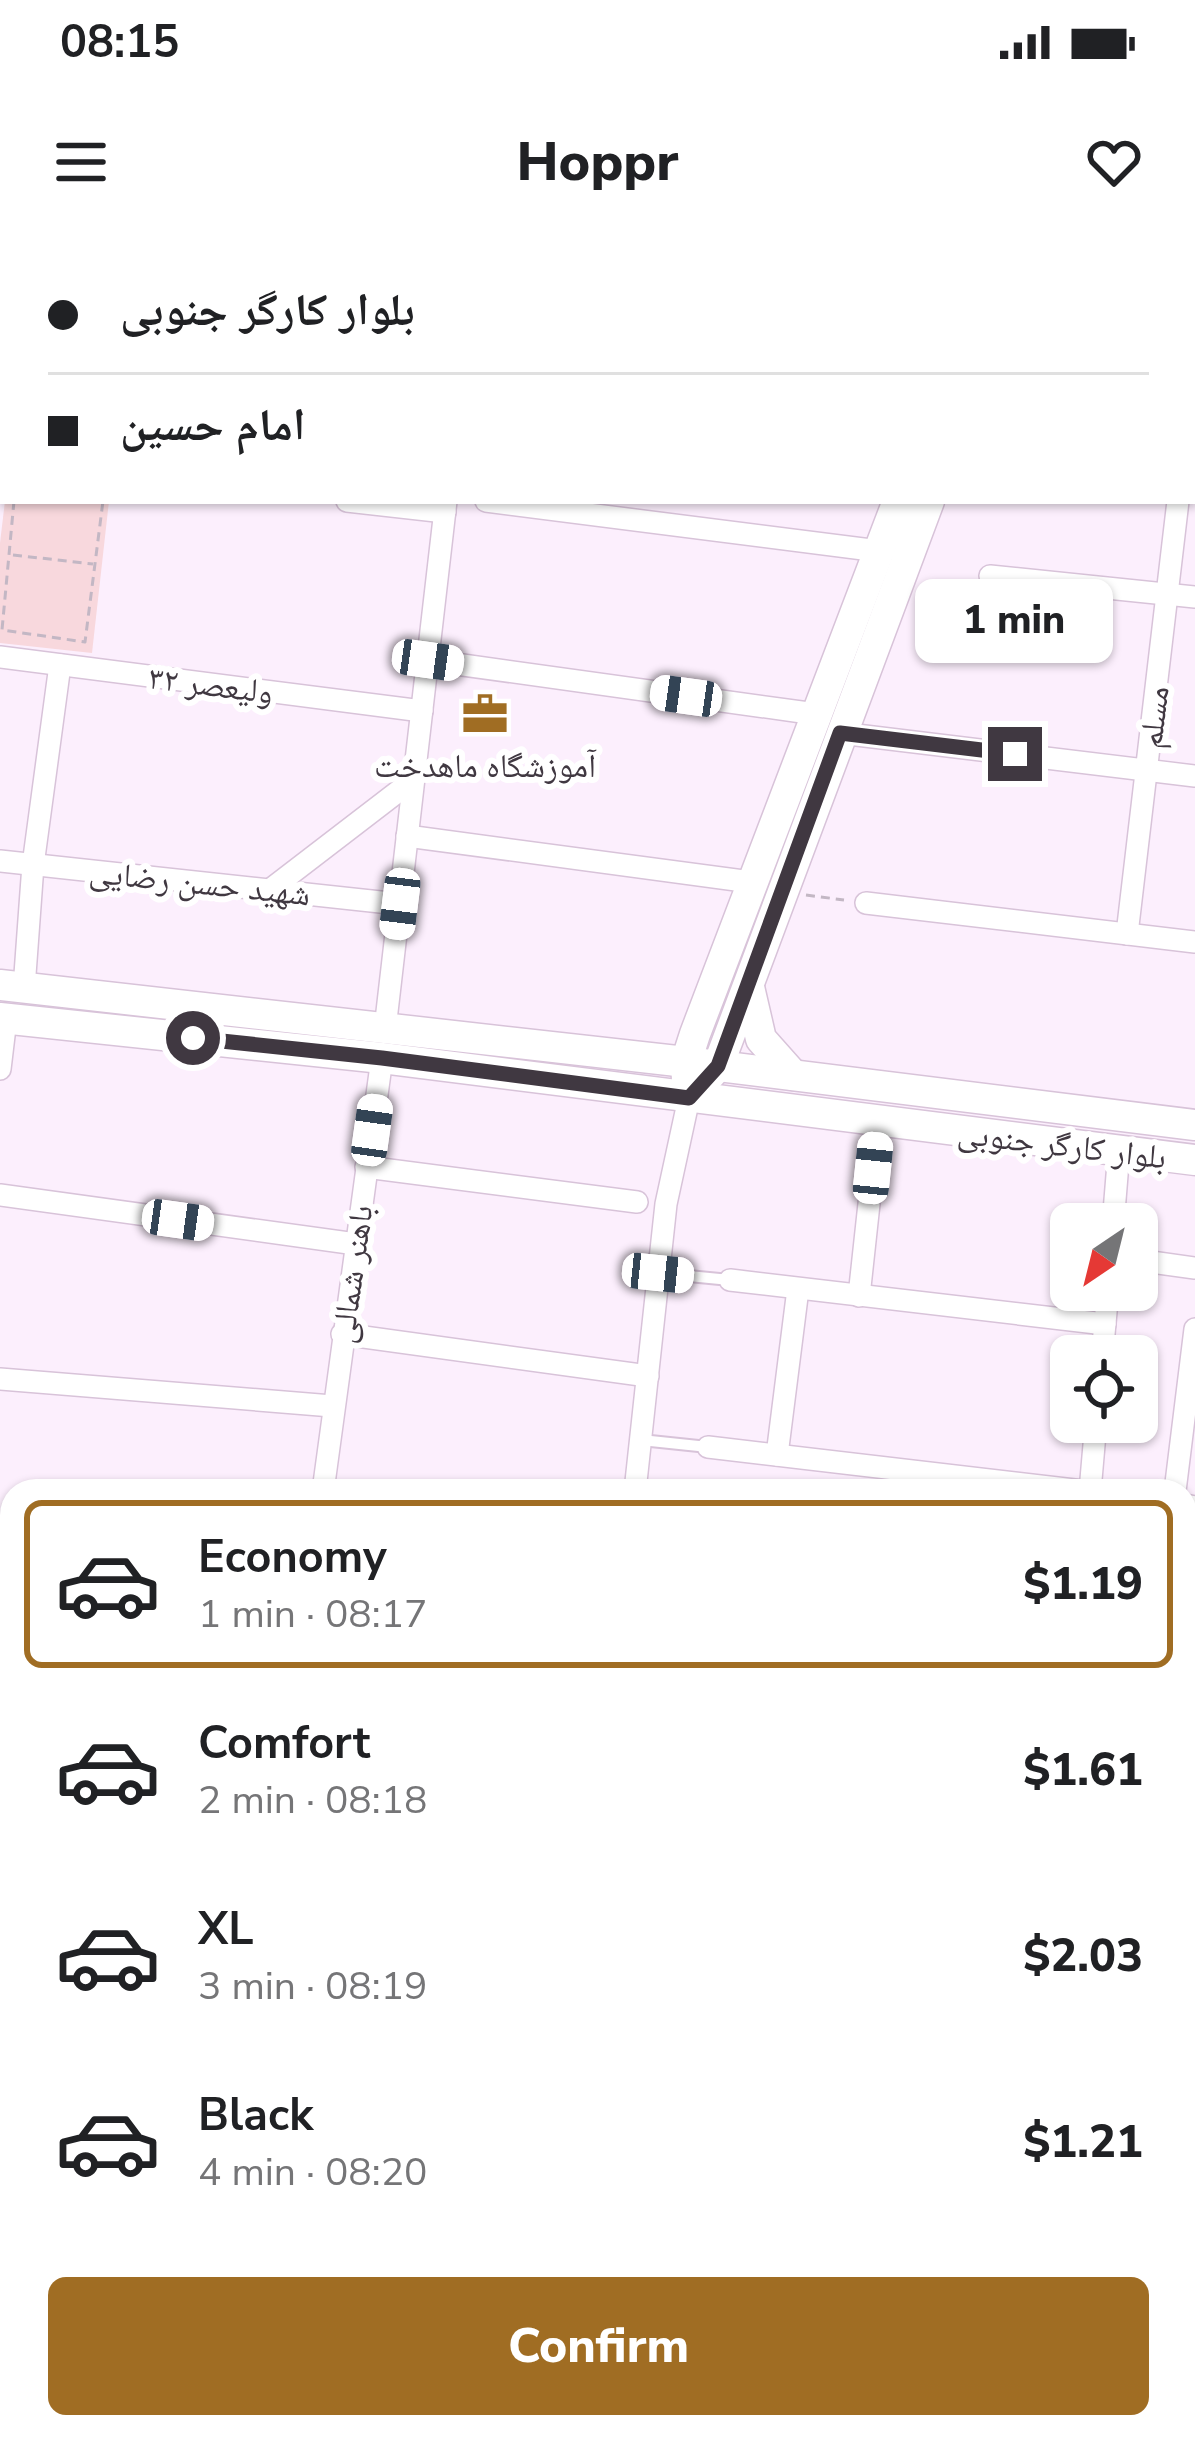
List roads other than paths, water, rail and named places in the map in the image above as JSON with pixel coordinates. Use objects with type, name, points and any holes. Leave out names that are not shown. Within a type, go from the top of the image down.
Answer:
[{"type":"main road","points":[[828,723],[897,504]]},
{"type":"main road","points":[[689,1098],[686,1061],[766,887],[828,723],[927,504]]},
{"type":"main road","points":[[689,1098],[718,1066],[748,982],[766,887]]},
{"type":"main road","points":[[748,982],[761,1039],[793,1075]]},
{"type":"main road","name":"بلوار کارگر جنوبی","points":[[12,987],[337,1038]]},
{"type":"main road","name":"بلوار کارگر جنوبی","points":[[3,1018],[686,1061],[1195,1125]]},
{"type":"main road","name":"بلوار کارگر جنوبی","points":[[384,1043],[689,1098],[1195,1160]]},
{"type":"street","points":[[406,504],[445,506]]},
{"type":"street","points":[[511,504],[879,551]]},
{"type":"street","name":"مسلم","points":[[1127,934],[1178,504]]},
{"type":"street","name":"باهنر شمالی","points":[[323,1479],[384,1043],[445,506]]},
{"type":"street","points":[[990,576],[1195,597]]},
{"type":"street","name":"ولیعصر ۳۲","points":[[0,657],[422,711]]},
{"type":"street","points":[[428,660],[1195,776]]},
{"type":"street","points":[[12,987],[60,664]]},
{"type":"street","points":[[271,889],[413,780]]},
{"type":"street","points":[[407,836],[766,887]]},
{"type":"street","name":"شهید حسن رضایی","points":[[0,861],[400,904]]},
{"type":"street","points":[[866,903],[1195,942]]},
{"type":"street","points":[[0,1069],[3,1018]]},
{"type":"street","points":[[636,1479],[666,1204],[689,1098]]},
{"type":"street","points":[[859,1296],[878,1121]]},
{"type":"street","points":[[1115,1203],[1119,1151]]},
{"type":"street","points":[[366,1167],[637,1202]]},
{"type":"street","points":[[0,1196],[356,1244]]},
{"type":"street","points":[[1158,1263],[1195,1268]]},
{"type":"street","points":[[730,1280],[1105,1324]]},
{"type":"street","points":[[777,1455],[798,1288]]},
{"type":"street","points":[[1104,1335],[1106,1311]]},
{"type":"street","points":[[1176,1479],[1195,1329]]},
{"type":"street","points":[[342,1334],[648,1376]]},
{"type":"street","points":[[0,1379],[332,1406]]},
{"type":"street","points":[[1089,1479],[1093,1443]]},
{"type":"street","points":[[708,1447],[777,1455],[885,1479]]},
{"type":"lane","points":[[658,1273],[730,1280]]},
{"type":"lane","points":[[641,1440],[708,1447]]},
{"type":"place","name":"آموزشگاه ماهدخت","points":[[485,714]]}]
